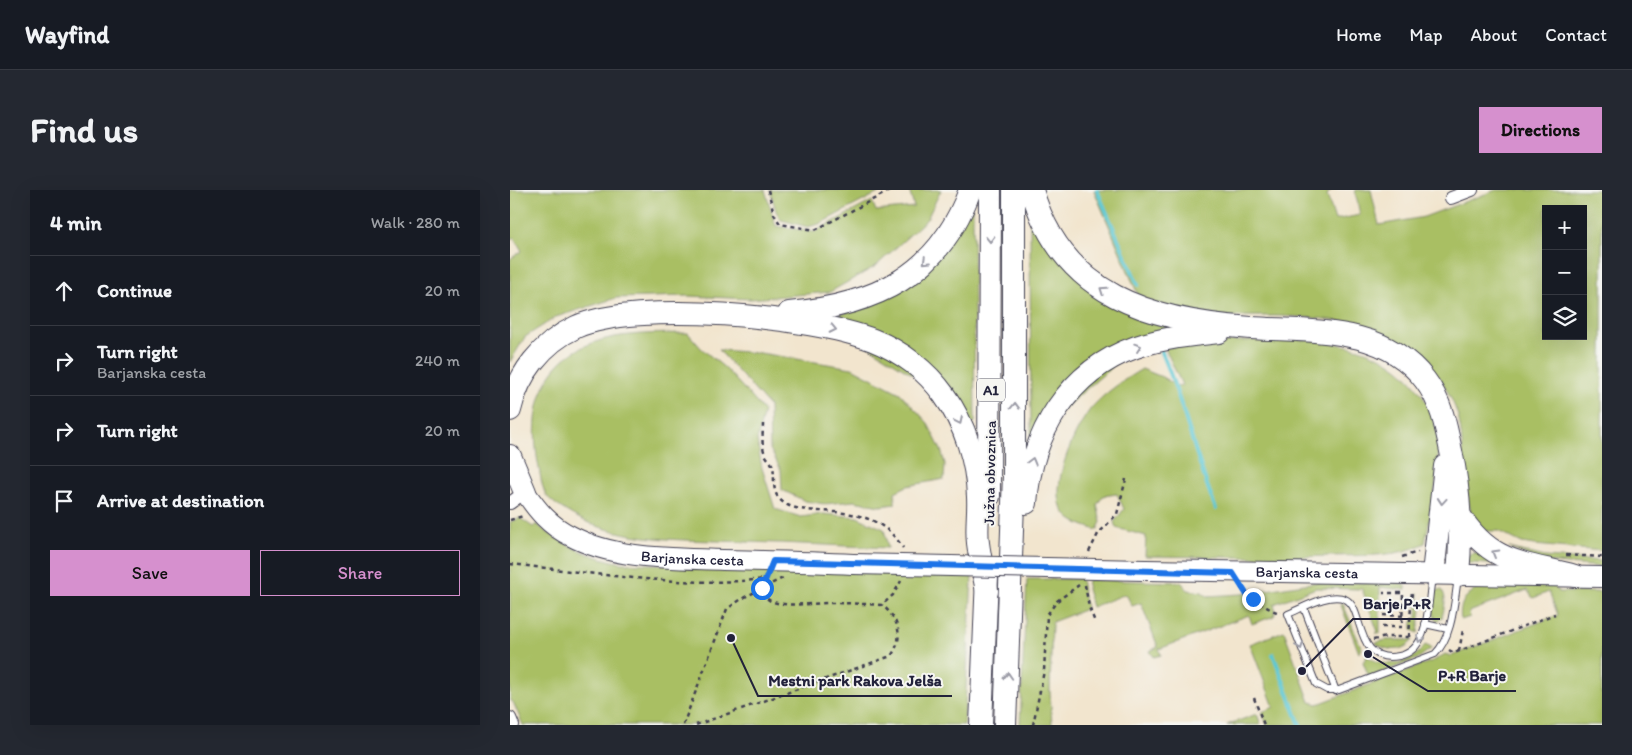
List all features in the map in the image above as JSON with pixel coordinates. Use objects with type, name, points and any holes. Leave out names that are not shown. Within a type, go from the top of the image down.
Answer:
[{"type":"highway","points":[[750,316],[841,306],[869,297],[894,285],[917,270],[942,244],[960,214],[970,190]]},
{"type":"highway","name":"Južna obvoznica","points":[[981,725],[987,591],[991,406],[990,190]]},
{"type":"highway","name":"Južna obvoznica","points":[[1005,725],[1015,405],[1014,190]]},
{"type":"highway","points":[[1032,190],[1048,233],[1060,251],[1085,278],[1104,292],[1121,301],[1158,314],[1250,328],[1340,333],[1369,340],[1388,349],[1412,366],[1426,380],[1439,404],[1448,435],[1460,516],[1458,575]]},
{"type":"highway","points":[[510,410],[521,378],[536,357],[556,338],[577,326],[602,319],[630,314],[750,316],[834,328],[874,340],[905,357],[931,379],[954,411],[969,446],[977,482],[977,541],[987,591]]},
{"type":"highway","points":[[1011,577],[1023,539],[1028,481],[1033,457],[1047,424],[1077,383],[1101,364],[1135,348],[1176,337],[1250,328]]},
{"type":"highway","points":[[1432,574],[1448,435]]},
{"type":"highway","points":[[510,456],[517,498]]},
{"type":"highway","points":[[1460,516],[1481,543],[1502,557],[1575,576]]},
{"type":"main road","name":"Barjanska cesta","points":[[517,498],[569,536],[596,546],[774,572],[853,564],[1233,573],[1602,577]]},
{"type":"street","points":[[1451,198],[1472,190]]},
{"type":"street","points":[[510,718],[513,725]]},
{"type":"lane","points":[[1432,574],[1422,639],[1412,651],[1397,657],[1384,656],[1374,651],[1366,643],[1348,600],[1339,597],[1322,601],[1288,614],[1312,678],[1323,689],[1336,691],[1355,686],[1428,659],[1439,650],[1448,629],[1458,575]]},
{"type":"lane","points":[[1304,608],[1336,691]]},
{"type":"lane","points":[[1425,624],[1448,629]]},
{"type":"path","points":[[768,190],[774,214],[780,224],[815,230],[891,190]]},
{"type":"path","points":[[763,424],[764,453],[773,466],[778,496],[786,504],[811,510],[853,513],[867,518],[884,526],[903,548]]},
{"type":"path","points":[[1089,553],[1098,534],[1117,514],[1126,479]]},
{"type":"path","points":[[510,564],[692,582],[733,582],[774,572]]},
{"type":"path","points":[[683,725],[727,609],[735,602],[762,588],[774,572]]},
{"type":"path","points":[[762,588],[774,572]]},
{"type":"path","points":[[1233,573],[1249,597],[1262,602],[1276,612],[1288,614]]},
{"type":"path","points":[[882,605],[893,595],[904,576]]},
{"type":"path","points":[[1033,725],[1044,671],[1047,615],[1057,601],[1085,581],[1089,607],[1095,622]]},
{"type":"path","points":[[696,725],[891,656],[898,640],[898,626],[893,614],[882,605],[833,603],[780,604],[768,600],[762,588]]},
{"type":"path","points":[[1408,637],[1412,588]]},
{"type":"path","points":[[1382,627],[1402,627],[1403,617],[1403,593],[1383,593]]},
{"type":"path","points":[[1383,604],[1403,604]]},
{"type":"path","points":[[1449,650],[1454,653],[1555,614]]},
{"type":"path","points":[[1382,616],[1411,618]]},
{"type":"path","points":[[1459,651],[1463,630]]},
{"type":"path","points":[[1372,640],[1386,637],[1416,637]]},
{"type":"path","points":[[1254,698],[1264,725]]},
{"type":"green space","points":[[510,190],[765,190],[776,226],[814,232],[872,201],[876,211],[914,207],[909,190],[941,190],[927,219],[876,266],[830,292],[751,299],[688,296],[616,298],[556,317],[525,337],[510,362],[510,259],[522,251],[514,237],[510,240]]},
{"type":"green space","points":[[770,190],[884,190],[819,224],[808,227],[781,220],[776,211]]},
{"type":"green space","points":[[1094,190],[1331,190],[1327,195],[1335,220],[1360,215],[1355,190],[1371,190],[1379,225],[1424,217],[1496,190],[1602,190],[1602,551],[1522,543],[1498,531],[1486,531],[1472,519],[1464,476],[1461,429],[1456,410],[1442,382],[1425,361],[1405,344],[1382,333],[1356,325],[1329,320],[1301,317],[1208,315],[1141,302]]},
{"type":"green space","points":[[973,208],[975,422],[972,424],[962,406],[823,317],[854,311]]},
{"type":"green space","points":[[1030,221],[1033,221],[1042,240],[1191,328],[1150,334],[1031,437]]},
{"type":"green space","points":[[688,333],[701,348],[726,369],[764,411],[757,440],[762,468],[775,509],[801,517],[823,514],[857,517],[884,529],[888,548],[678,540],[633,535],[591,524],[556,505],[549,499],[545,493],[538,463],[535,432],[536,417],[544,387],[551,374],[561,362],[574,352],[601,340],[630,335]]},
{"type":"green space","points":[[1285,339],[1326,342],[1364,351],[1382,358],[1412,382],[1425,400],[1437,433],[1438,456],[1436,481],[1425,543],[1403,551],[1368,555],[1262,557],[1145,556],[1146,536],[1116,528],[1114,522],[1124,509],[1117,494],[1103,496],[1097,505],[1101,522],[1097,530],[1079,524],[1067,516],[1060,502],[1059,488],[1061,473],[1072,442],[1086,415],[1093,406],[1122,381],[1142,369],[1162,377],[1177,386],[1182,385],[1165,348],[1198,343]]},
{"type":"green space","points":[[719,350],[760,353],[852,368],[900,393],[927,422],[941,450],[945,464],[944,479],[907,486],[895,492],[895,504],[880,506],[854,501],[825,504],[805,501],[782,490],[781,470],[770,449],[769,406]]},
{"type":"green space","points":[[520,518],[533,527],[536,524],[556,538],[587,554],[622,563],[972,576],[964,725],[523,725],[513,702],[510,700],[510,522]]},
{"type":"green space","points":[[1509,548],[1545,557],[1602,561],[1602,567],[1544,562]]},
{"type":"green space","points":[[1481,551],[1492,562],[1491,564],[1467,563],[1467,555]]},
{"type":"green space","points":[[1027,579],[1081,579],[1086,609],[1052,622],[1050,691],[1052,725],[1020,725]]},
{"type":"green space","points":[[1088,580],[1181,582],[1188,590],[1202,592],[1207,596],[1241,594],[1317,582],[1399,583],[1406,585],[1406,590],[1380,587],[1380,634],[1376,633],[1378,632],[1362,589],[1316,588],[1274,604],[1276,611],[1274,616],[1252,624],[1249,615],[1159,649],[1161,655],[1154,657],[1150,651],[1158,647],[1141,603],[1132,606],[1126,594],[1092,607],[1087,589]]},
{"type":"green space","points":[[1493,585],[1554,586],[1559,592],[1602,592],[1602,725],[1267,725],[1262,712],[1274,707],[1250,644],[1284,631],[1310,702],[1318,704],[1435,660],[1445,654],[1451,656],[1558,615],[1549,592],[1533,598],[1527,590],[1469,612],[1470,617],[1461,620],[1460,612],[1468,595],[1479,588]]},
{"type":"green space","points":[[1441,589],[1445,599],[1444,607],[1442,618],[1437,621],[1432,611],[1435,592]]},
{"type":"green space","points":[[1418,593],[1421,610],[1418,633],[1412,630],[1412,622],[1417,617]]},
{"type":"green space","points":[[1343,604],[1362,649],[1359,653],[1341,605]]},
{"type":"green space","points":[[1386,640],[1413,640],[1400,649],[1385,648],[1375,643]]},
{"type":"green space","points":[[1425,645],[1432,648],[1417,659],[1369,677],[1363,662],[1367,656],[1382,663],[1398,663],[1413,657]]},
{"type":"green space","points":[[1257,714],[1261,725],[1227,725]]},
{"type":"waterway","points":[[1097,190],[1138,285]]},
{"type":"waterway","points":[[1161,350],[1216,509]]},
{"type":"waterway","points":[[1273,654],[1300,725]]},
{"type":"place","name":"Mestni park Rakova Jelša","points":[[731,638]]},
{"type":"place","name":"P+R Barje","points":[[1368,654]]},
{"type":"place","name":"Barje P+R","points":[[1302,671]]},
{"type":"route","points":[[762,588],[773,561],[1233,573],[1247,595],[1253,599]]}]
